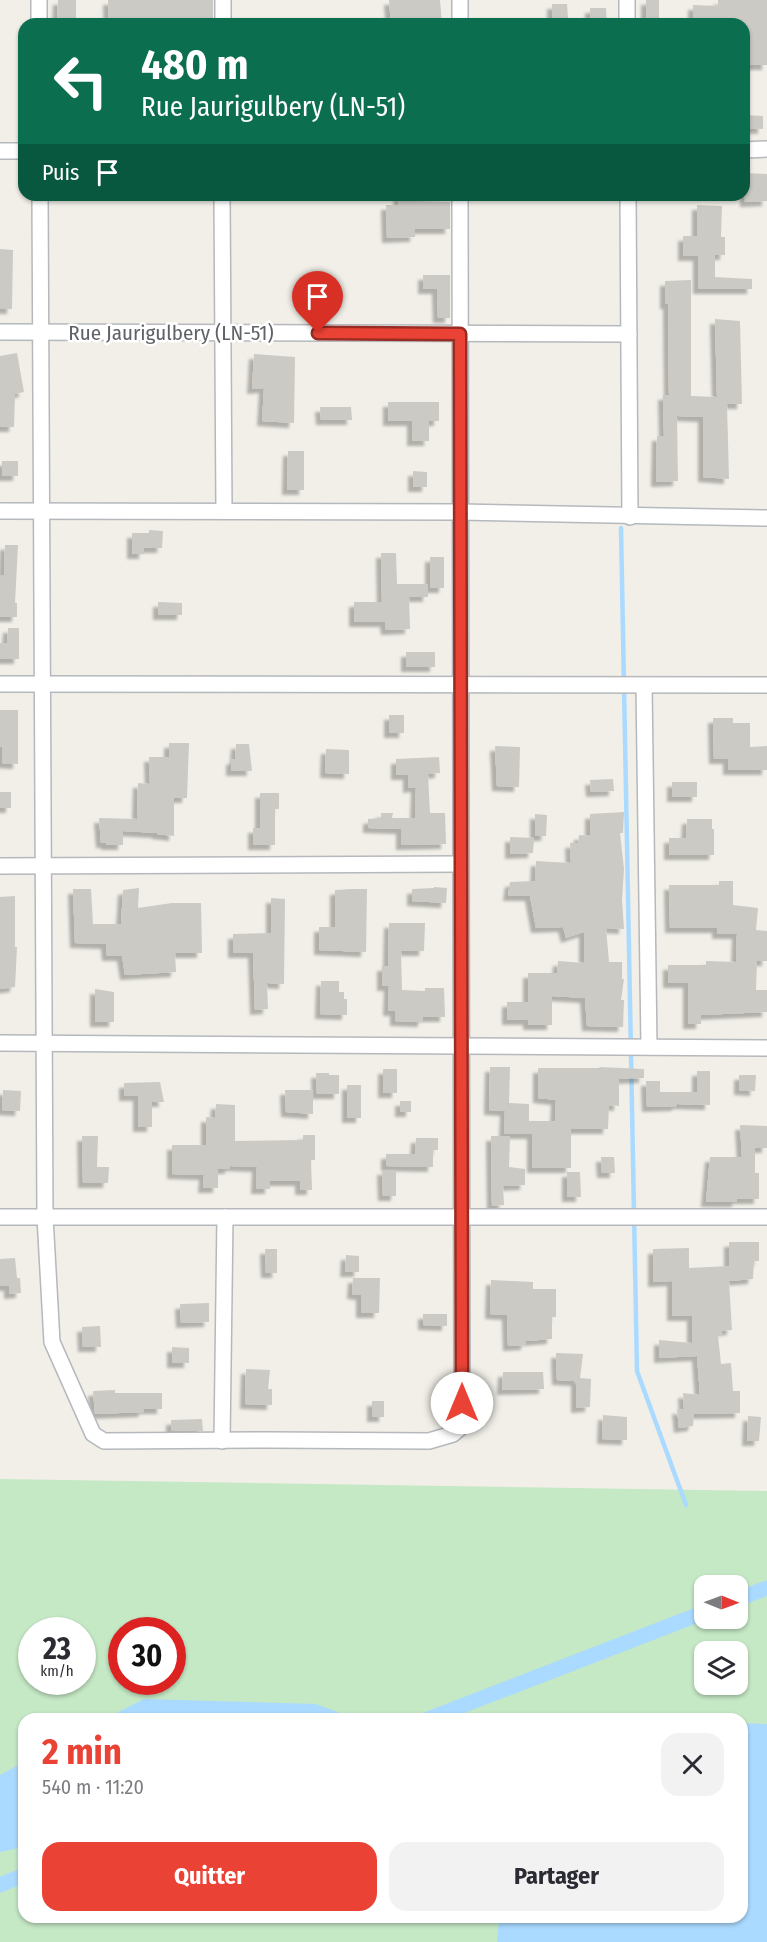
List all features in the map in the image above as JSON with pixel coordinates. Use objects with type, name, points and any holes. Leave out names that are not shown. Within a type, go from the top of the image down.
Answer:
[{"type":"street","points":[[39,0],[39,18]]},
{"type":"street","points":[[223,0],[223,18]]},
{"type":"street","points":[[460,0],[460,18]]},
{"type":"street","points":[[627,0],[627,18]]},
{"type":"street","points":[[750,150],[767,149]]},
{"type":"street","points":[[0,151],[18,151]]},
{"type":"street","points":[[40,201],[45,1216],[52,1342],[93,1434],[104,1441],[429,1441],[453,1434],[462,1426],[460,201]]},
{"type":"street","points":[[222,201],[224,511]]},
{"type":"street","points":[[628,201],[630,517]]},
{"type":"street","name":"Rue Jaurigulbery (LN-51)","points":[[0,332],[629,334]]},
{"type":"street","points":[[0,511],[460,512],[767,518]]},
{"type":"street","points":[[0,684],[767,686]]},
{"type":"street","points":[[644,686],[649,1047]]},
{"type":"street","points":[[0,866],[461,864]]},
{"type":"street","points":[[0,1043],[767,1048]]},
{"type":"street","points":[[0,1216],[767,1217]]},
{"type":"street","points":[[222,1441],[225,1217]]},
{"type":"green space","points":[[0,1479],[767,1491],[767,1942],[0,1942]]},
{"type":"water","points":[[144,1699],[315,1704],[340,1713],[117,1713]]},
{"type":"water","points":[[748,1723],[767,1724],[767,1942],[497,1942],[499,1923],[748,1923]]},
{"type":"water","points":[[18,1765],[18,1848],[0,1852],[0,1775]]},
{"type":"building","points":[[58,0],[76,0],[76,18],[57,18]]},
{"type":"building","points":[[108,0],[213,0],[213,18],[109,18]]},
{"type":"building","points":[[389,0],[440,0],[442,18],[390,18]]},
{"type":"building","points":[[646,0],[659,0],[659,18],[646,18]]},
{"type":"building","points":[[718,0],[767,0],[767,65],[750,65],[750,18],[693,18],[693,5],[718,6]]},
{"type":"building","points":[[552,4],[567,4],[568,18],[552,18]]},
{"type":"building","points":[[590,8],[606,8],[607,18],[590,18]]},
{"type":"building","points":[[750,115],[763,116],[763,129],[750,128]]},
{"type":"building","points":[[750,173],[767,174],[767,201],[745,202],[750,201]]},
{"type":"building","points":[[399,201],[450,202],[450,229],[415,229],[415,237],[387,238],[386,205],[399,205]]},
{"type":"building","points":[[697,205],[722,206],[721,237],[725,237],[725,255],[715,255],[715,277],[752,279],[752,289],[698,289],[698,256],[683,256],[683,236],[697,236]]},
{"type":"building","points":[[0,249],[13,250],[12,309],[0,309]]},
{"type":"building","points":[[423,275],[450,275],[450,318],[438,318],[437,289],[423,289]]},
{"type":"building","points":[[691,280],[691,396],[717,397],[715,319],[740,321],[742,404],[727,404],[729,479],[703,477],[703,417],[677,416],[678,481],[656,482],[657,436],[664,436],[663,395],[669,395],[668,304],[665,304],[665,281]]},
{"type":"building","points":[[17,353],[24,392],[15,394],[14,427],[0,427],[0,356]]},
{"type":"building","points":[[254,354],[295,357],[294,423],[262,421],[264,388],[252,389]]},
{"type":"building","points":[[388,402],[439,402],[439,421],[429,421],[429,441],[412,441],[412,421],[388,421]]},
{"type":"building","points":[[320,407],[351,407],[352,420],[321,420]]},
{"type":"building","points":[[288,451],[304,451],[304,490],[287,490]]},
{"type":"building","points":[[2,461],[18,461],[18,476],[2,476]]},
{"type":"building","points":[[413,471],[427,472],[427,487],[413,487]]},
{"type":"building","points":[[149,530],[163,531],[162,548],[144,548],[144,554],[132,554],[132,533],[149,533]]},
{"type":"building","points":[[5,545],[18,545],[15,603],[17,603],[17,617],[0,617],[0,575],[4,575]]},
{"type":"building","points":[[381,553],[396,553],[397,584],[428,584],[428,597],[409,597],[410,629],[386,630],[385,622],[354,622],[354,602],[382,602]]},
{"type":"building","points":[[430,557],[444,557],[444,588],[430,588]]},
{"type":"building","points":[[158,602],[182,603],[182,615],[158,615]]},
{"type":"building","points":[[8,628],[19,628],[19,659],[0,659],[0,643],[7,643]]},
{"type":"building","points":[[406,652],[435,652],[435,667],[406,667]]},
{"type":"building","points":[[0,710],[18,710],[18,764],[2,763]]},
{"type":"building","points":[[389,715],[404,715],[404,733],[389,733]]},
{"type":"building","points":[[713,718],[733,718],[733,723],[750,723],[750,747],[767,746],[767,770],[728,770],[728,759],[714,759]]},
{"type":"building","points":[[169,743],[189,743],[187,798],[174,798],[174,836],[123,831],[123,845],[101,843],[99,818],[137,819],[138,783],[150,784],[149,757],[169,757]]},
{"type":"building","points":[[236,744],[249,744],[252,771],[231,771],[231,760],[235,759]]},
{"type":"building","points":[[495,746],[520,747],[519,787],[497,786]]},
{"type":"building","points":[[326,749],[349,750],[349,774],[325,773]]},
{"type":"building","points":[[439,757],[440,773],[428,774],[430,813],[445,813],[446,844],[401,845],[401,829],[368,828],[368,819],[381,818],[381,813],[393,813],[392,818],[415,818],[416,787],[408,788],[408,775],[396,775],[396,759]]},
{"type":"building","points":[[613,779],[614,791],[591,792],[590,780]]},
{"type":"building","points":[[672,782],[697,782],[697,797],[672,797]]},
{"type":"building","points":[[0,792],[11,792],[11,808],[0,808]]},
{"type":"building","points":[[260,793],[279,793],[279,809],[275,809],[275,845],[253,845],[253,828],[260,828]]},
{"type":"building","points":[[624,812],[623,833],[620,833],[624,869],[622,900],[624,929],[606,928],[609,962],[622,962],[623,1027],[587,1026],[585,998],[552,996],[552,1025],[528,1025],[528,1020],[507,1020],[507,1002],[528,1002],[528,973],[557,973],[558,961],[584,963],[584,932],[566,938],[563,927],[536,928],[530,896],[508,896],[510,882],[535,881],[536,861],[571,863],[570,843],[578,843],[579,835],[590,836],[590,814]]},
{"type":"building","points":[[535,814],[547,815],[546,836],[535,836]]},
{"type":"building","points":[[687,819],[712,819],[714,855],[669,855],[669,838],[686,838]]},
{"type":"building","points":[[510,837],[534,838],[533,853],[510,854]]},
{"type":"building","points":[[719,881],[733,881],[733,905],[758,908],[756,930],[767,931],[767,961],[757,961],[756,990],[767,990],[767,1012],[701,1015],[701,1024],[688,1024],[688,983],[668,983],[668,965],[706,965],[706,961],[736,962],[737,934],[717,934],[717,928],[670,928],[669,885],[719,885]]},
{"type":"building","points":[[139,888],[138,908],[172,903],[201,903],[202,953],[175,953],[176,972],[125,975],[122,956],[107,956],[106,944],[75,943],[73,889],[91,889],[93,924],[121,924],[123,890]]},
{"type":"building","points":[[447,888],[446,903],[412,901],[412,889]]},
{"type":"building","points":[[367,889],[366,952],[319,950],[319,927],[335,927],[335,890]]},
{"type":"building","points":[[15,896],[15,947],[17,947],[15,987],[0,989],[0,897]]},
{"type":"building","points":[[271,898],[285,899],[284,984],[267,983],[268,1009],[255,1010],[253,953],[233,953],[233,934],[271,933]]},
{"type":"building","points":[[389,923],[425,923],[424,951],[401,951],[402,990],[425,991],[425,988],[444,988],[445,1017],[423,1017],[423,1022],[395,1021],[395,1011],[388,1011],[389,986],[382,986],[382,966],[388,966]]},
{"type":"building","points":[[321,981],[339,981],[339,992],[344,992],[344,999],[347,999],[347,1015],[320,1014]]},
{"type":"building","points":[[95,989],[114,992],[114,1022],[95,1022]]},
{"type":"building","points":[[490,1067],[510,1067],[509,1103],[529,1104],[529,1121],[555,1121],[556,1100],[538,1098],[538,1068],[644,1069],[644,1078],[619,1079],[619,1106],[609,1105],[608,1129],[571,1129],[571,1168],[532,1168],[532,1134],[504,1134],[505,1111],[489,1110]]},
{"type":"building","points":[[383,1069],[397,1069],[397,1093],[383,1093]]},
{"type":"building","points":[[697,1071],[710,1071],[710,1105],[677,1104],[677,1106],[647,1107],[646,1081],[660,1081],[660,1092],[697,1092]]},
{"type":"building","points":[[316,1073],[339,1075],[339,1094],[317,1094]]},
{"type":"building","points":[[739,1075],[756,1075],[755,1091],[739,1090]]},
{"type":"building","points":[[160,1082],[164,1102],[152,1102],[152,1127],[138,1127],[138,1096],[124,1096],[124,1083]]},
{"type":"building","points":[[347,1085],[361,1085],[361,1118],[347,1118]]},
{"type":"building","points":[[3,1090],[21,1091],[20,1111],[2,1110]]},
{"type":"building","points":[[285,1090],[313,1090],[313,1114],[286,1112]]},
{"type":"building","points":[[400,1101],[411,1101],[411,1112],[400,1112]]},
{"type":"building","points":[[216,1104],[235,1105],[235,1141],[303,1140],[303,1135],[315,1135],[315,1160],[311,1160],[312,1190],[300,1190],[300,1181],[270,1181],[270,1189],[256,1189],[257,1167],[230,1166],[230,1169],[218,1169],[218,1188],[203,1188],[204,1175],[172,1174],[172,1145],[206,1145],[206,1117],[215,1118]]},
{"type":"building","points":[[740,1125],[767,1126],[767,1148],[755,1148],[755,1173],[759,1173],[759,1199],[706,1202],[710,1157],[742,1157]]},
{"type":"building","points":[[82,1136],[98,1136],[97,1167],[109,1167],[108,1183],[83,1183]]},
{"type":"building","points":[[491,1136],[510,1136],[509,1167],[525,1169],[525,1185],[503,1186],[504,1205],[492,1206]]},
{"type":"building","points":[[416,1138],[438,1138],[438,1150],[433,1150],[433,1167],[386,1166],[386,1154],[415,1154]]},
{"type":"building","points":[[601,1157],[614,1157],[615,1173],[602,1173]]},
{"type":"building","points":[[382,1170],[396,1170],[396,1196],[383,1196]]},
{"type":"building","points":[[567,1172],[580,1172],[581,1197],[567,1197]]},
{"type":"building","points":[[729,1242],[759,1242],[759,1261],[754,1261],[753,1279],[729,1281],[732,1330],[721,1331],[722,1336],[718,1336],[721,1364],[731,1363],[733,1391],[740,1391],[740,1413],[694,1414],[693,1426],[679,1428],[677,1409],[684,1410],[683,1393],[700,1395],[697,1356],[659,1358],[659,1340],[692,1343],[692,1316],[672,1316],[672,1281],[653,1282],[653,1249],[689,1248],[689,1268],[729,1266]]},
{"type":"building","points":[[265,1249],[277,1249],[277,1273],[266,1273]]},
{"type":"building","points":[[346,1255],[359,1256],[359,1272],[345,1272]]},
{"type":"building","points":[[15,1258],[21,1293],[9,1294],[9,1286],[0,1286],[0,1259]]},
{"type":"building","points":[[353,1278],[380,1278],[379,1313],[361,1313],[361,1295],[352,1294]]},
{"type":"building","points":[[491,1280],[533,1282],[533,1289],[556,1289],[556,1317],[552,1317],[552,1339],[526,1341],[526,1345],[508,1346],[507,1315],[490,1314]]},
{"type":"building","points":[[209,1303],[209,1322],[181,1323],[180,1304]]},
{"type":"building","points":[[423,1314],[447,1314],[447,1326],[423,1325]]},
{"type":"building","points":[[100,1326],[101,1347],[83,1347],[82,1327]]},
{"type":"building","points":[[172,1347],[189,1348],[189,1363],[172,1363]]},
{"type":"building","points":[[556,1353],[583,1354],[580,1378],[591,1379],[590,1407],[576,1408],[576,1381],[557,1380]]},
{"type":"building","points":[[246,1369],[270,1370],[268,1389],[272,1389],[272,1405],[245,1404]]},
{"type":"building","points":[[503,1372],[543,1372],[544,1389],[502,1390]]},
{"type":"building","points":[[115,1390],[115,1393],[162,1393],[162,1409],[95,1414],[93,1391]]},
{"type":"building","points":[[372,1401],[384,1401],[384,1417],[372,1417]]},
{"type":"building","points":[[603,1415],[627,1417],[627,1440],[602,1439]]},
{"type":"building","points":[[748,1416],[761,1417],[759,1441],[747,1441]]},
{"type":"building","points":[[202,1419],[203,1431],[171,1431],[171,1420]]},
{"type":"waterway","points":[[621,528],[637,1371],[686,1505]]},
{"type":"waterway","points":[[748,1595],[767,1588]]},
{"type":"waterway","points":[[444,1713],[694,1616]]},
{"type":"waterway","points":[[0,1885],[18,1878]]},
{"type":"route","points":[[318,333],[460,334],[462,1403]]}]
